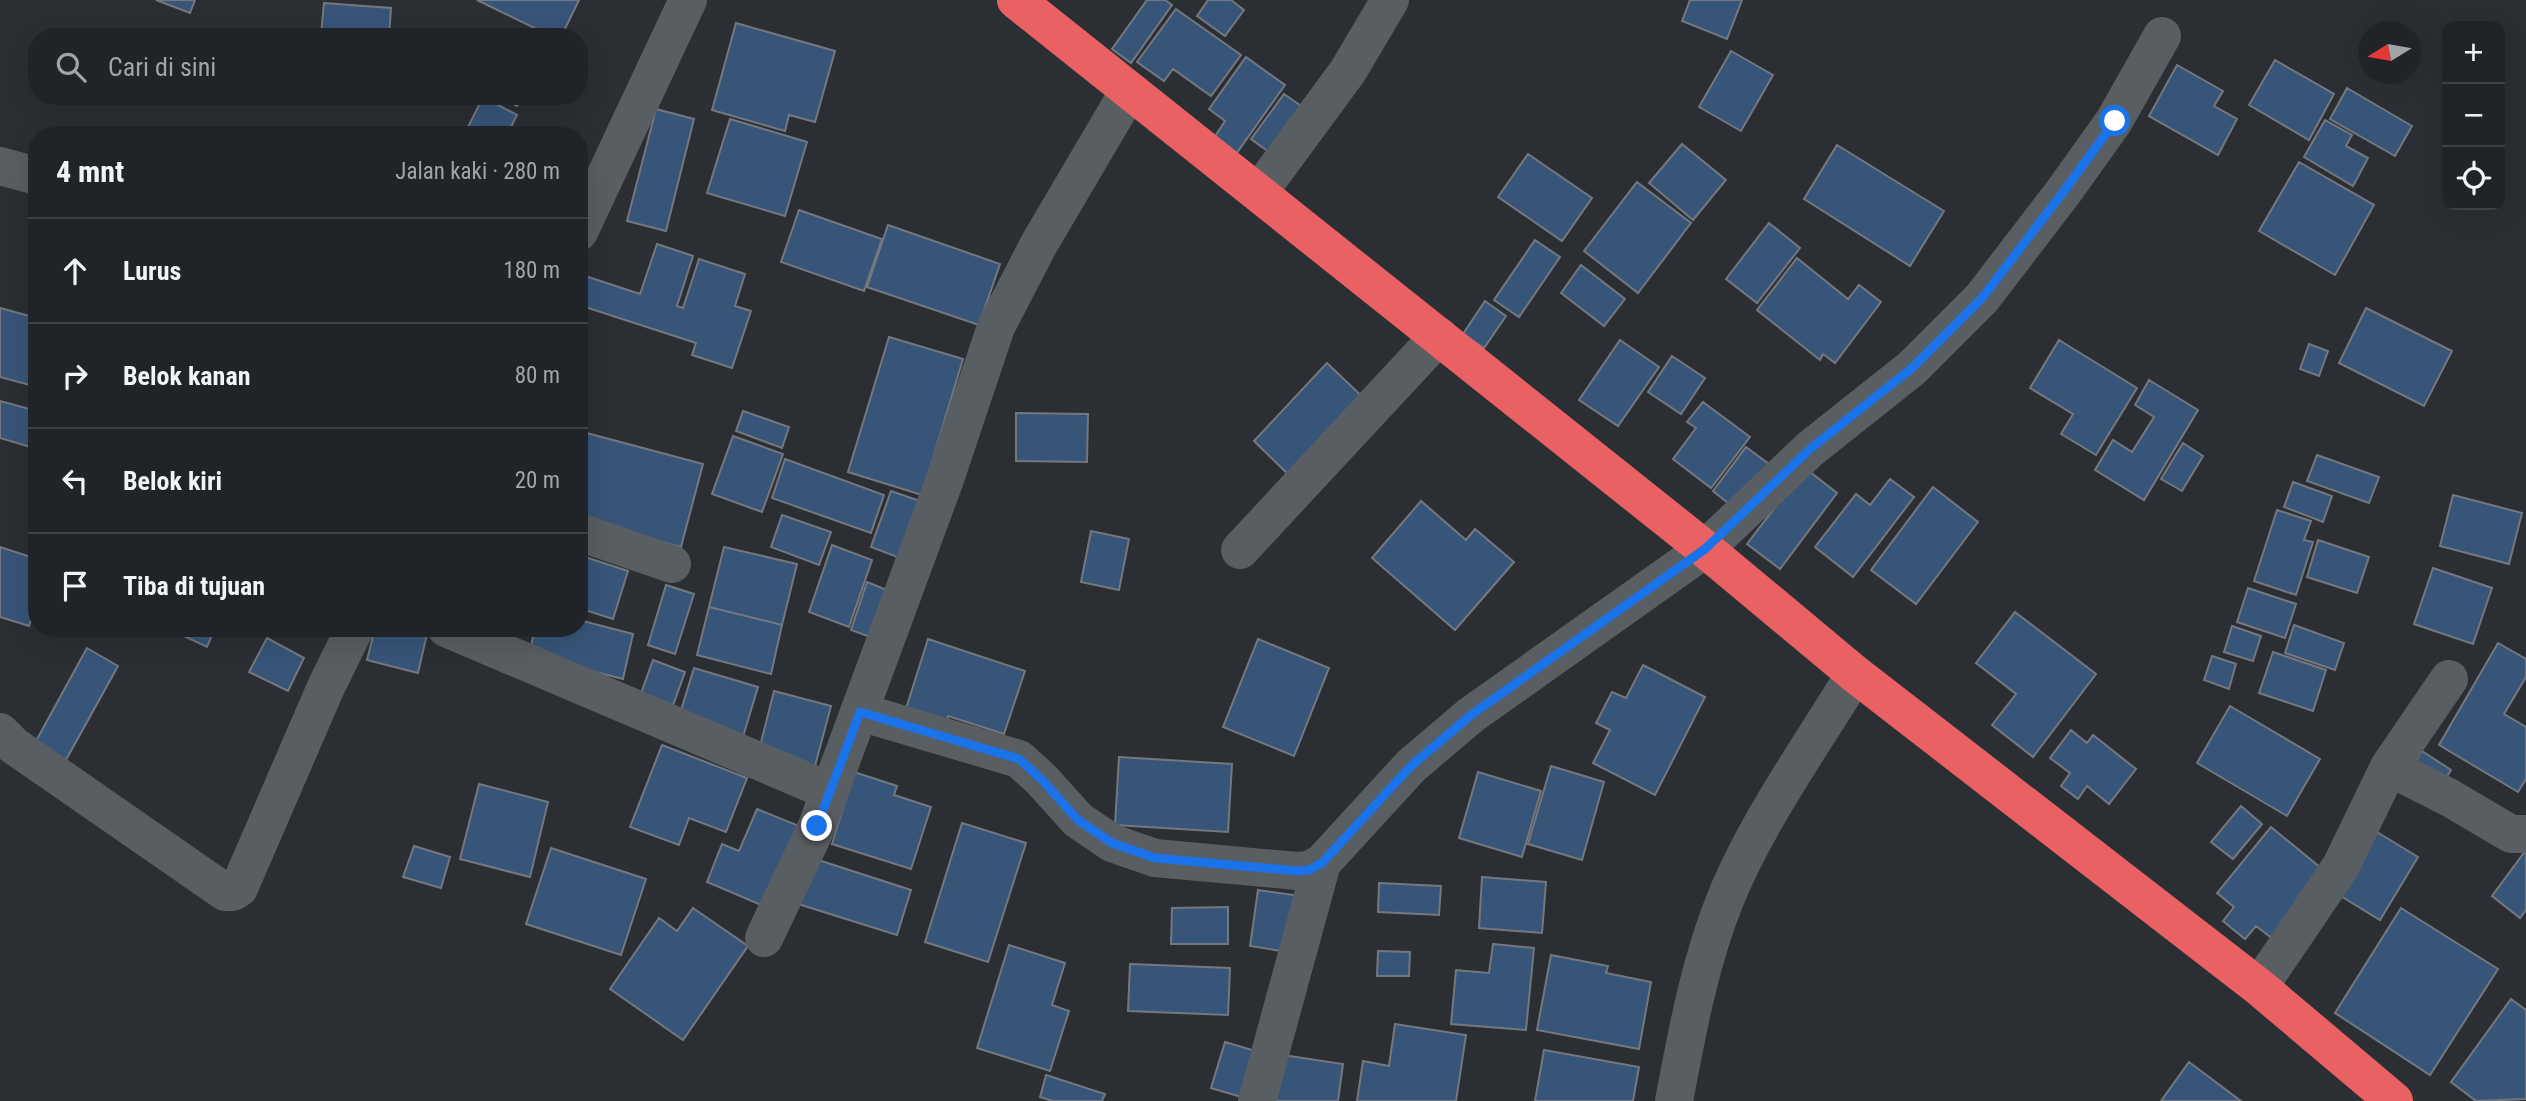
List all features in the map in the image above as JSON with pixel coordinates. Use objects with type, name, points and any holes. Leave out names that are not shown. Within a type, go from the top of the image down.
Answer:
[{"type":"highway","points":[[1016,0],[1705,549],[1855,674],[2259,986],[2393,1101]]},
{"type":"street","points":[[588,213],[688,0]]},
{"type":"street","points":[[1259,192],[1348,71],[1390,0]]},
{"type":"street","points":[[860,712],[1019,759],[1078,820],[1112,843],[1155,858],[1309,870],[1322,863],[1411,766],[1471,715],[1705,549],[1810,449],[1912,368],[1982,298],[2064,191],[2115,121],[2162,36]]},
{"type":"street","points":[[764,937],[817,826],[944,482],[996,327],[1039,244],[1129,91]]},
{"type":"street","points":[[0,166],[28,174]]},
{"type":"street","points":[[1240,550],[1439,336]]},
{"type":"street","points":[[588,535],[672,564]]},
{"type":"street","points":[[0,732],[13,745],[225,892],[233,892],[239,888],[326,687],[351,637]]},
{"type":"street","points":[[467,637],[829,791]]},
{"type":"street","points":[[1674,1101],[1697,984],[1725,899],[1761,828],[1855,674]]},
{"type":"street","points":[[2259,986],[2341,866],[2389,767],[2449,679]]},
{"type":"street","points":[[2389,767],[2450,798],[2511,834],[2526,834]]},
{"type":"street","points":[[1257,1101],[1322,863]]},
{"type":"building","points":[[156,0],[195,0],[190,13]]},
{"type":"building","points":[[477,0],[579,0],[565,28],[535,28]]},
{"type":"building","points":[[1147,0],[1165,0],[1172,5],[1131,63],[1112,49]]},
{"type":"building","points":[[1208,0],[1231,0],[1244,10],[1225,36],[1197,16]]},
{"type":"building","points":[[1690,0],[1742,0],[1727,39],[1682,21]]},
{"type":"building","points":[[324,3],[391,8],[390,28],[322,28]]},
{"type":"building","points":[[1176,9],[1241,55],[1211,96],[1173,69],[1164,81],[1137,62]]},
{"type":"building","points":[[736,23],[835,51],[815,122],[789,115],[785,131],[712,110]]},
{"type":"building","points":[[1731,51],[1773,75],[1741,131],[1699,107]]},
{"type":"building","points":[[1246,57],[1285,85],[1236,154],[1214,138],[1225,121],[1209,109]]},
{"type":"building","points":[[2275,60],[2334,94],[2309,140],[2249,105]]},
{"type":"building","points":[[2177,65],[2223,91],[2214,106],[2237,119],[2218,155],[2149,116]]},
{"type":"building","points":[[2347,88],[2412,126],[2395,156],[2330,119]]},
{"type":"building","points":[[1284,94],[1310,112],[1277,158],[1251,139]]},
{"type":"building","points":[[479,105],[498,105],[517,115],[512,126],[468,126]]},
{"type":"building","points":[[656,109],[694,119],[666,231],[627,221]]},
{"type":"building","points":[[730,119],[807,142],[785,216],[707,193]]},
{"type":"building","points":[[2325,120],[2352,135],[2346,146],[2368,158],[2353,186],[2304,157]]},
{"type":"building","points":[[1682,144],[1726,180],[1693,220],[1649,183]]},
{"type":"building","points":[[1837,145],[1944,211],[1910,266],[1804,199]]},
{"type":"building","points":[[1528,154],[1592,198],[1562,241],[1498,197]]},
{"type":"building","points":[[2299,162],[2374,205],[2335,275],[2259,231]]},
{"type":"building","points":[[1637,182],[1691,223],[1638,293],[1584,251]]},
{"type":"building","points":[[799,210],[882,239],[864,291],[781,262]]},
{"type":"building","points":[[1769,223],[1800,248],[1757,303],[1726,279]]},
{"type":"building","points":[[888,225],[1000,264],[979,325],[867,287]]},
{"type":"building","points":[[1535,240],[1560,257],[1519,317],[1494,300]]},
{"type":"building","points":[[657,244],[693,256],[677,306],[683,308],[699,259],[745,274],[735,306],[751,311],[732,368],[692,355],[696,343],[588,308],[588,277],[640,294]]},
{"type":"building","points":[[1797,258],[1848,299],[1859,285],[1881,302],[1835,363],[1823,354],[1820,360],[1757,310]]},
{"type":"building","points":[[1581,265],[1625,299],[1604,326],[1561,293]]},
{"type":"building","points":[[1485,301],[1506,316],[1484,348],[1463,334]]},
{"type":"building","points":[[0,308],[28,316],[28,385],[0,377]]},
{"type":"building","points":[[2366,308],[2452,351],[2424,406],[2339,363]]},
{"type":"building","points":[[889,337],[963,359],[922,495],[848,472]]},
{"type":"building","points":[[1620,340],[1659,367],[1618,426],[1579,400]]},
{"type":"building","points":[[2059,340],[2137,388],[2096,455],[2061,434],[2073,414],[2030,388]]},
{"type":"building","points":[[2309,344],[2328,351],[2319,376],[2300,369]]},
{"type":"building","points":[[1672,356],[1705,378],[1681,414],[1648,392]]},
{"type":"building","points":[[1327,363],[1371,405],[1297,483],[1254,441]]},
{"type":"building","points":[[2149,380],[2198,410],[2144,500],[2095,470],[2113,440],[2132,452],[2154,417],[2135,405]]},
{"type":"building","points":[[0,401],[28,409],[28,446],[0,438]]},
{"type":"building","points":[[1703,402],[1750,437],[1711,488],[1673,459],[1696,428],[1687,422]]},
{"type":"building","points":[[743,411],[789,427],[782,448],[736,431]]},
{"type":"building","points":[[1016,413],[1088,414],[1087,462],[1016,461]]},
{"type":"building","points":[[588,433],[703,464],[681,547],[588,522]]},
{"type":"building","points":[[733,436],[783,454],[762,512],[712,494]]},
{"type":"building","points":[[2183,443],[2203,456],[2182,491],[2161,479]]},
{"type":"building","points":[[1746,447],[1773,467],[1739,512],[1713,491]]},
{"type":"building","points":[[2317,455],[2379,477],[2369,503],[2307,481]]},
{"type":"building","points":[[785,459],[884,495],[871,533],[772,498]]},
{"type":"building","points":[[1805,468],[1837,493],[1780,569],[1747,544]]},
{"type":"building","points":[[1890,479],[1914,497],[1853,577],[1815,547],[1856,494],[1870,505]]},
{"type":"building","points":[[2293,482],[2332,496],[2323,522],[2284,507]]},
{"type":"building","points":[[1933,487],[1978,522],[1916,604],[1871,570]]},
{"type":"building","points":[[891,491],[926,503],[905,560],[871,547]]},
{"type":"building","points":[[2453,495],[2522,513],[2509,564],[2440,546]]},
{"type":"building","points":[[1421,501],[1466,540],[1475,529],[1514,562],[1455,630],[1372,558]]},
{"type":"building","points":[[2277,510],[2311,521],[2304,540],[2313,542],[2296,595],[2254,581]]},
{"type":"building","points":[[782,515],[831,532],[819,565],[771,547]]},
{"type":"building","points":[[1091,531],[1129,539],[1119,590],[1081,582]]},
{"type":"building","points":[[2318,540],[2369,557],[2357,593],[2307,577]]},
{"type":"building","points":[[832,545],[872,560],[849,627],[809,612]]},
{"type":"building","points":[[0,547],[28,556],[28,626],[0,617]]},
{"type":"building","points":[[724,547],[797,564],[782,625],[709,607]]},
{"type":"building","points":[[588,558],[628,571],[613,619],[588,611]]},
{"type":"building","points":[[2433,568],[2492,588],[2473,644],[2414,624]]},
{"type":"building","points":[[867,582],[897,594],[881,641],[851,630]]},
{"type":"building","points":[[666,585],[694,594],[675,654],[648,645]]},
{"type":"building","points":[[2248,588],[2296,604],[2285,638],[2237,622]]},
{"type":"building","points":[[709,607],[782,625],[771,674],[697,655]]},
{"type":"building","points":[[2015,612],[2096,674],[2033,757],[1992,725],[2016,694],[1976,663]]},
{"type":"building","points":[[588,622],[633,634],[623,679],[529,655],[533,637],[588,637]]},
{"type":"building","points":[[2294,625],[2344,643],[2335,670],[2285,653]]},
{"type":"building","points":[[2232,626],[2261,636],[2253,661],[2224,652]]},
{"type":"building","points":[[186,637],[211,637],[207,647]]},
{"type":"building","points":[[373,637],[426,637],[418,673],[367,660]]},
{"type":"building","points":[[267,638],[304,658],[288,691],[249,672]]},
{"type":"building","points":[[928,639],[1025,671],[1004,734],[948,716],[944,728],[904,715]]},
{"type":"building","points":[[1258,639],[1329,668],[1294,756],[1223,727]]},
{"type":"building","points":[[2498,643],[2526,659],[2526,677],[2504,714],[2526,727],[2526,779],[2518,792],[2439,745]]},
{"type":"building","points":[[87,648],[118,666],[62,767],[31,750]]},
{"type":"building","points":[[2273,652],[2326,670],[2313,711],[2259,693]]},
{"type":"building","points":[[2212,656],[2236,664],[2229,689],[2204,680]]},
{"type":"building","points":[[653,660],[685,672],[671,711],[639,699]]},
{"type":"building","points":[[1643,665],[1705,697],[1655,795],[1593,763],[1610,730],[1596,723],[1612,692],[1626,698]]},
{"type":"building","points":[[694,668],[758,687],[742,740],[678,720]]},
{"type":"building","points":[[774,691],[831,706],[815,766],[759,750]]},
{"type":"building","points":[[2230,706],[2320,759],[2287,816],[2197,763]]},
{"type":"building","points":[[2071,730],[2087,743],[2093,735],[2136,769],[2109,804],[2087,786],[2078,799],[2061,786],[2070,773],[2050,758]]},
{"type":"building","points":[[662,745],[747,778],[726,832],[689,818],[679,845],[630,827]]},
{"type":"building","points":[[2422,751],[2451,770],[2439,789],[2409,772]]},
{"type":"building","points":[[1119,757],[1232,764],[1228,832],[1115,825]]},
{"type":"building","points":[[1551,766],[1604,782],[1582,860],[1528,844]]},
{"type":"building","points":[[854,772],[897,786],[894,795],[931,807],[911,869],[832,844]]},
{"type":"building","points":[[1478,772],[1541,791],[1522,857],[1459,838]]},
{"type":"building","points":[[479,784],[548,802],[530,877],[460,859]]},
{"type":"building","points":[[2241,806],[2262,824],[2233,859],[2211,842]]},
{"type":"building","points":[[757,809],[804,828],[771,909],[707,882],[722,844],[739,851]]},
{"type":"building","points":[[962,823],[1026,843],[988,962],[925,942]]},
{"type":"building","points":[[2271,827],[2327,873],[2273,939],[2256,926],[2245,939],[2223,921],[2234,907],[2217,893]]},
{"type":"building","points":[[2377,832],[2418,857],[2380,920],[2339,895]]},
{"type":"building","points":[[414,846],[450,857],[441,888],[403,877]]},
{"type":"building","points":[[551,848],[646,879],[621,955],[526,924]]},
{"type":"building","points":[[2526,850],[2526,910],[2520,918],[2492,896]]},
{"type":"building","points":[[809,857],[911,890],[897,935],[795,903]]},
{"type":"building","points":[[1482,877],[1546,882],[1542,933],[1479,928]]},
{"type":"building","points":[[1379,883],[1441,886],[1439,915],[1378,912]]},
{"type":"building","points":[[1258,890],[1301,896],[1293,953],[1250,946]]},
{"type":"building","points":[[1228,907],[1228,944],[1171,944],[1172,908]]},
{"type":"building","points":[[693,908],[748,946],[683,1040],[610,989],[659,918],[677,931]]},
{"type":"building","points":[[2401,908],[2498,969],[2430,1075],[2335,1013]]},
{"type":"building","points":[[1493,944],[1534,948],[1526,1030],[1451,1024],[1456,970],[1489,973]]},
{"type":"building","points":[[1009,945],[1065,963],[1052,1005],[1069,1011],[1050,1071],[977,1048]]},
{"type":"building","points":[[1378,951],[1410,952],[1409,976],[1377,976]]},
{"type":"building","points":[[1551,955],[1608,966],[1606,973],[1651,982],[1639,1049],[1537,1030]]},
{"type":"building","points":[[1130,964],[1230,968],[1228,1015],[1128,1011]]},
{"type":"building","points":[[2511,999],[2526,1010],[2526,1099],[2476,1101],[2451,1082]]},
{"type":"building","points":[[1395,1024],[1466,1035],[1456,1101],[1357,1101],[1363,1061],[1389,1066]]},
{"type":"building","points":[[1225,1042],[1262,1053],[1248,1099],[1211,1088]]},
{"type":"building","points":[[1544,1050],[1639,1067],[1633,1101],[1535,1101]]},
{"type":"building","points":[[1283,1055],[1343,1064],[1338,1101],[1276,1101]]},
{"type":"building","points":[[2189,1062],[2241,1101],[2161,1101]]},
{"type":"building","points":[[1046,1075],[1105,1094],[1102,1101],[1053,1101],[1040,1097]]},
{"type":"route","points":[[817,826],[860,712],[1019,759],[1078,820],[1112,843],[1155,858],[1297,871],[1309,870],[1322,863],[1411,766],[1471,715],[1705,549],[1766,494],[1810,449],[1912,368],[1982,298],[2115,121]]}]
